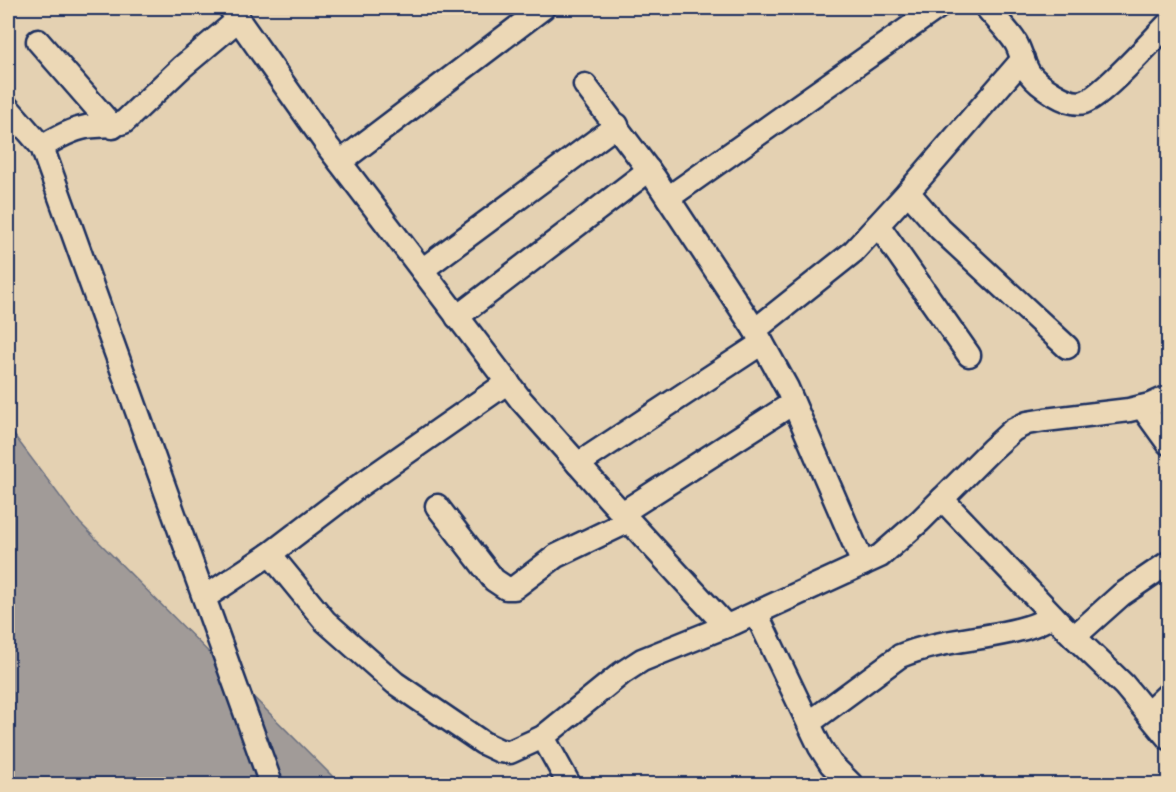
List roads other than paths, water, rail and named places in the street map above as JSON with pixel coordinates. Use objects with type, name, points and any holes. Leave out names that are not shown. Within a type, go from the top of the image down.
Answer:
[{"type":"street","points":[[340,162],[543,8]]},
{"type":"street","points":[[668,198],[937,8]]},
{"type":"street","points":[[987,8],[1016,44],[1029,73],[1042,85],[1064,99],[1076,103],[1085,102],[1101,91],[1168,24]]},
{"type":"street","points":[[42,147],[69,132],[87,127],[114,126],[134,115],[234,14],[340,162],[508,382],[625,517],[726,626]]},
{"type":"street","points":[[38,41],[114,126]]},
{"type":"street","points":[[578,464],[758,336],[853,252],[1023,59]]},
{"type":"street","points":[[585,85],[649,170],[758,336],[793,404],[863,564]]},
{"type":"street","points":[[8,108],[42,147],[271,784]]},
{"type":"street","points":[[422,270],[617,125]]},
{"type":"street","points":[[457,317],[649,170]]},
{"type":"street","points":[[908,192],[940,229],[1067,347]]},
{"type":"street","points":[[878,225],[969,355]]},
{"type":"street","points":[[213,592],[270,554],[359,486],[508,382]]},
{"type":"street","points":[[270,554],[325,621],[395,683],[473,736],[500,751],[510,752],[543,737],[622,673],[642,660],[756,613],[880,556],[896,544],[1013,430],[1027,423],[1142,407],[1168,397]]},
{"type":"street","points":[[437,506],[495,580],[506,588],[514,588],[556,556],[625,517],[793,404]]},
{"type":"street","points":[[1142,407],[1168,443]]},
{"type":"street","points":[[942,499],[1053,616],[1124,685],[1168,738]]},
{"type":"street","points":[[1074,637],[1121,595],[1168,563]]},
{"type":"street","points":[[756,613],[831,764],[852,784]]},
{"type":"street","points":[[809,723],[900,656],[917,649],[1029,627],[1053,616]]},
{"type":"street","points":[[1148,713],[1168,694]]},
{"type":"street","points":[[543,737],[569,784]]}]
